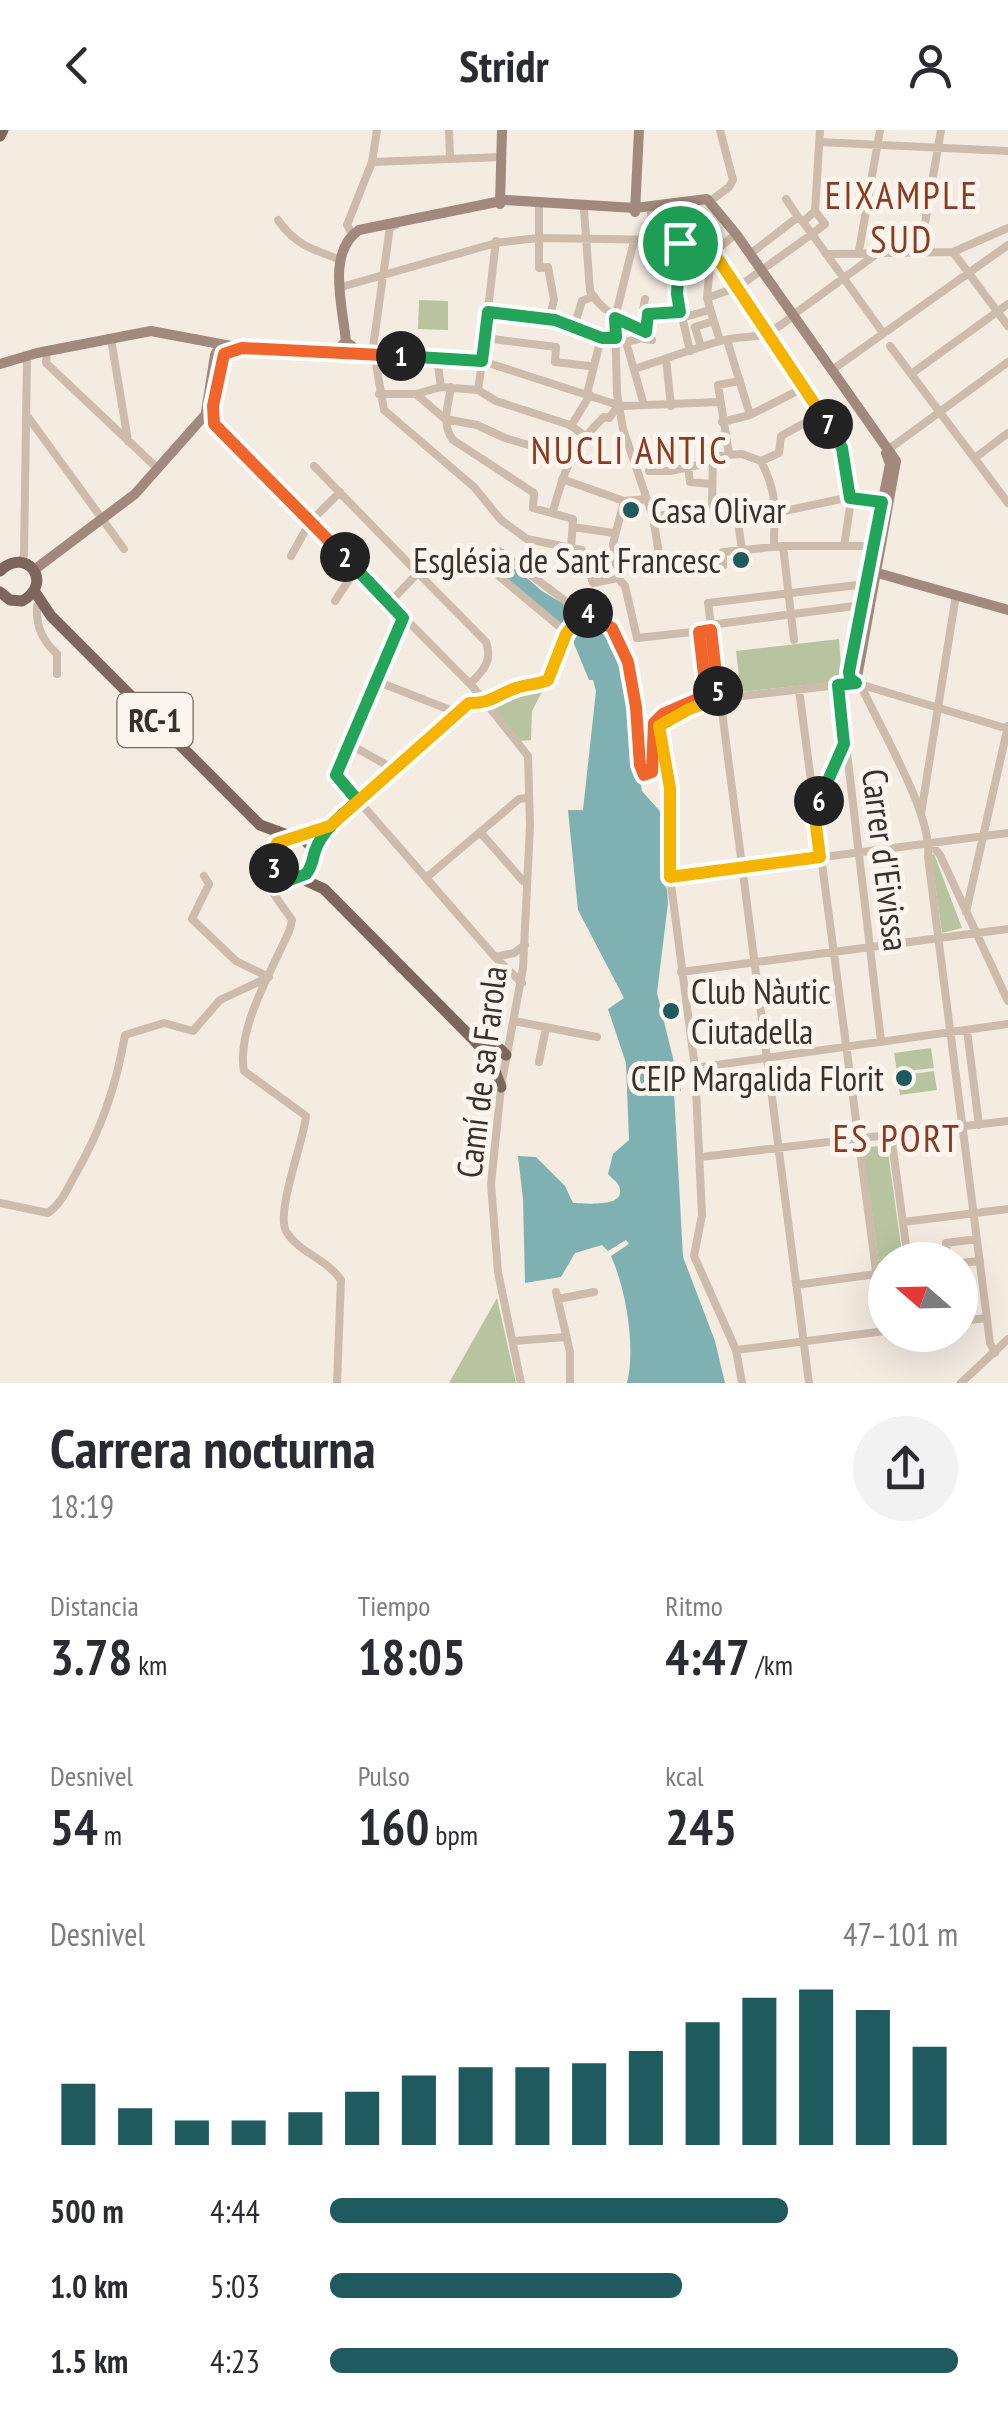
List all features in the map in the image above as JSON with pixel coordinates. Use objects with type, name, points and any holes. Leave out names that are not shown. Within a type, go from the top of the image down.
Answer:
[{"type":"main road","points":[[0,558],[34,570],[34,592],[22,601]]},
{"type":"main road","points":[[0,571],[18,562]]},
{"type":"main road","name":"RC-1","points":[[0,592],[51,616]]},
{"type":"main road","name":"RC-1","points":[[34,592],[51,616],[260,825],[273,862],[294,878],[324,889],[472,1039],[491,1052],[506,1055]]},
{"type":"main road","name":"RC-1","points":[[260,825],[310,845],[324,889]]},
{"type":"main road","points":[[273,862],[277,843],[295,837]]},
{"type":"main road","points":[[294,878],[311,868],[314,857]]},
{"type":"main road","points":[[500,1087],[491,1052],[510,1036]]},
{"type":"street","points":[[354,234],[347,225],[372,162],[378,130]]},
{"type":"street","points":[[449,130],[450,158]]},
{"type":"street","points":[[500,205],[502,130]]},
{"type":"street","points":[[635,210],[639,130]]},
{"type":"street","points":[[348,348],[339,260],[345,241],[359,230],[500,205],[651,213],[708,202],[733,180],[720,130]]},
{"type":"street","points":[[707,298],[738,288],[825,224],[815,211],[820,130]]},
{"type":"street","points":[[859,252],[880,130]]},
{"type":"street","points":[[920,252],[942,130]]},
{"type":"street","points":[[820,142],[1008,151]]},
{"type":"street","points":[[372,162],[501,157]]},
{"type":"street","points":[[786,198],[883,335]]},
{"type":"street","points":[[635,210],[708,202]]},
{"type":"street","points":[[708,202],[759,271]]},
{"type":"street","points":[[354,234],[500,205]]},
{"type":"street","points":[[538,268],[539,205]]},
{"type":"street","points":[[584,207],[588,285],[596,299],[644,337]]},
{"type":"street","points":[[681,208],[677,294],[690,351]]},
{"type":"street","points":[[750,254],[815,211]]},
{"type":"street","points":[[278,220],[300,244],[339,260]]},
{"type":"street","points":[[390,227],[405,220]]},
{"type":"street","points":[[390,227],[374,351],[384,410],[474,487],[500,520],[527,539],[582,550],[592,582],[622,582]]},
{"type":"street","points":[[826,254],[953,252],[1008,228]]},
{"type":"street","points":[[645,299],[643,311],[648,314],[711,314],[707,298],[711,254],[734,235]]},
{"type":"street","points":[[734,235],[896,465],[870,576],[858,685],[1008,1000]]},
{"type":"street","points":[[341,287],[496,241],[584,236],[680,243],[711,254],[738,288],[842,448],[850,498],[844,546]]},
{"type":"street","points":[[634,240],[616,317],[621,342],[619,405],[654,517],[662,572]]},
{"type":"street","points":[[478,390],[496,241]]},
{"type":"street","points":[[830,371],[1008,245]]},
{"type":"street","points":[[634,369],[724,340],[768,335],[880,252]]},
{"type":"street","points":[[953,252],[1008,326]]},
{"type":"street","points":[[527,268],[548,267],[554,300],[551,316]]},
{"type":"street","points":[[574,327],[582,301],[596,299]]},
{"type":"street","points":[[911,374],[1008,304]]},
{"type":"street","points":[[488,312],[551,316],[603,339],[621,342],[644,337]]},
{"type":"street","points":[[644,337],[648,314]]},
{"type":"street","points":[[701,347],[696,327],[714,321],[750,414]]},
{"type":"street","points":[[0,364],[47,357],[151,331],[219,347],[309,352],[348,348],[482,365],[619,405],[719,402]]},
{"type":"street","points":[[485,338],[556,347],[555,362],[593,365]]},
{"type":"street","points":[[571,426],[589,394],[593,365],[603,339]]},
{"type":"street","points":[[111,340],[128,440]]},
{"type":"street","points":[[621,342],[634,369],[644,406]]},
{"type":"street","points":[[890,346],[1008,501],[996,508]]},
{"type":"street","points":[[219,347],[214,355],[209,409],[214,424],[487,703]]},
{"type":"street","points":[[47,357],[156,468]]},
{"type":"street","points":[[436,359],[440,387]]},
{"type":"street","points":[[666,359],[671,406]]},
{"type":"street","points":[[18,562],[24,555],[27,361]]},
{"type":"street","points":[[889,453],[1008,362]]},
{"type":"street","points":[[729,454],[718,386],[740,381]]},
{"type":"street","points":[[379,394],[416,394],[440,387],[478,390],[496,402],[571,426],[585,436]]},
{"type":"street","points":[[451,387],[445,420],[453,440],[534,493],[533,508],[614,533]]},
{"type":"street","points":[[722,422],[750,414],[803,388]]},
{"type":"street","points":[[416,394],[445,420],[477,424],[506,438],[569,458]]},
{"type":"street","points":[[553,512],[569,458],[585,436],[619,405]]},
{"type":"street","points":[[34,570],[135,494],[209,409]]},
{"type":"street","points":[[712,506],[713,456],[729,454],[761,461],[779,453],[781,436],[810,420],[811,411]]},
{"type":"street","points":[[108,421],[123,415]]},
{"type":"street","points":[[28,417],[124,548]]},
{"type":"street","points":[[976,459],[1008,433]]},
{"type":"street","points":[[761,461],[774,486],[778,547],[794,640]]},
{"type":"street","points":[[649,471],[713,462]]},
{"type":"street","points":[[314,466],[486,642],[489,650],[486,668],[472,686],[469,703],[330,826],[314,857]]},
{"type":"street","points":[[688,467],[690,482],[711,484]]},
{"type":"street","points":[[562,479],[624,501],[648,500]]},
{"type":"street","points":[[292,556],[310,522],[340,492]]},
{"type":"street","points":[[738,522],[850,498],[886,502]]},
{"type":"street","points":[[624,501],[612,556],[637,638],[866,606]]},
{"type":"street","points":[[654,517],[735,504],[742,550]]},
{"type":"street","points":[[571,548],[573,523]]},
{"type":"street","points":[[724,566],[723,552],[778,547],[877,547]]},
{"type":"street","points":[[499,552],[582,613],[612,628],[628,662],[644,775],[652,772],[654,723],[663,714],[706,692],[699,632]]},
{"type":"street","points":[[488,566],[567,632]]},
{"type":"street","points":[[335,601],[356,568]]},
{"type":"street","points":[[389,603],[418,573]]},
{"type":"street","points":[[809,1383],[719,699],[713,602],[788,593],[870,576],[1008,610]]},
{"type":"street","points":[[921,814],[956,595]]},
{"type":"street","points":[[36,606],[44,642],[57,654],[56,674]]},
{"type":"street","points":[[469,703],[487,703],[517,688],[548,680],[567,632],[582,613]]},
{"type":"street","points":[[403,618],[336,775],[495,958],[522,983]]},
{"type":"street","points":[[376,681],[458,714]]},
{"type":"street","name":"Carrer d'Eivissa","points":[[838,685],[881,1041]]},
{"type":"street","points":[[742,1383],[736,1350],[694,1256],[702,1215],[695,1068],[670,877],[670,788],[659,726],[689,709],[719,699],[858,685],[1008,728],[966,912]]},
{"type":"street","points":[[799,690],[872,1242]]},
{"type":"street","name":"Camí de sa Farola","points":[[487,703],[528,756],[522,983],[500,1087],[491,1184],[498,1272],[521,1383]]},
{"type":"street","points":[[349,744],[394,769]]},
{"type":"street","points":[[814,811],[844,744]]},
{"type":"street","points":[[426,878],[518,799],[528,798]]},
{"type":"street","points":[[295,837],[330,826]]},
{"type":"street","points":[[480,832],[525,884]]},
{"type":"street","points":[[670,877],[1008,833]]},
{"type":"street","points":[[930,843],[928,857],[990,1343],[995,1353]]},
{"type":"street","points":[[273,862],[273,893],[292,920],[245,1032],[242,1065],[244,1071],[306,1116],[282,1220],[290,1237],[327,1263],[341,1280],[337,1383]]},
{"type":"street","points":[[204,876],[210,884],[192,919],[236,960],[269,978]]},
{"type":"street","points":[[274,886],[294,878]]},
{"type":"street","points":[[681,972],[1008,929]]},
{"type":"street","name":"Camí de sa Farola","points":[[495,958],[524,945]]},
{"type":"street","points":[[0,1204],[48,1213],[62,1200],[100,1130],[117,1079],[125,1035],[164,1023],[193,1031],[220,1000],[269,978]]},
{"type":"street","points":[[514,1021],[597,1038]]},
{"type":"street","points":[[695,1068],[1008,1024]]},
{"type":"street","points":[[539,1062],[546,1028]]},
{"type":"street","points":[[967,1030],[979,1124]]},
{"type":"street","points":[[700,1157],[1008,1121]]},
{"type":"street","points":[[891,1135],[906,1242]]},
{"type":"street","points":[[903,1222],[1008,1209]]},
{"type":"street","points":[[954,1242],[977,1239]]},
{"type":"street","points":[[796,1285],[868,1275]]},
{"type":"street","points":[[570,1383],[570,1352],[557,1296],[594,1292]]},
{"type":"street","points":[[978,1319],[987,1318]]},
{"type":"street","points":[[736,1350],[868,1333]]},
{"type":"street","points":[[514,1341],[566,1337]]},
{"type":"street","points":[[961,1383],[1008,1339]]},
{"type":"green space","points":[[419,300],[448,301],[448,330],[418,329]]},
{"type":"green space","points":[[839,639],[842,681],[741,692],[736,651]]},
{"type":"green space","points":[[542,692],[532,711],[531,740],[521,741],[495,712],[495,705],[519,693]]},
{"type":"green space","points":[[934,854],[962,928],[942,933],[931,855]]},
{"type":"green space","points":[[931,1048],[934,1068],[897,1072],[894,1053]]},
{"type":"green space","points":[[934,1071],[937,1090],[900,1095],[897,1076]]},
{"type":"green space","points":[[887,1145],[900,1242],[876,1242],[863,1148]]},
{"type":"green space","points":[[497,1298],[516,1383],[449,1383]]},
{"type":"water","points":[[515,568],[542,591],[605,629],[615,643],[634,707],[634,751],[642,791],[665,817],[661,880],[667,889],[668,903],[657,993],[681,1091],[674,1092],[683,1257],[715,1341],[725,1383],[627,1383],[628,1319],[611,1256],[629,1244],[626,1240],[608,1251],[602,1245],[575,1253],[561,1277],[525,1283],[518,1156],[536,1157],[565,1186],[573,1203],[604,1203],[620,1193],[618,1184],[608,1174],[613,1154],[629,1140],[626,1063],[608,1009],[624,998],[578,910],[568,810],[583,810],[596,691],[570,634],[506,580]]},
{"type":"place","name":"Casa Olivar","points":[[631,510]]},
{"type":"place","name":"Església de Sant Francesc","points":[[741,560]]},
{"type":"place","name":"Club Nàutic Ciutadella","points":[[671,1011]]},
{"type":"place","name":"CEIP Margalida Florit","points":[[904,1078]]},
{"type":"district","name":"EIXAMPLE SUD","points":[[902,216]]},
{"type":"district","name":"NUCLI ANTIC","points":[[630,449]]},
{"type":"district","name":"ES PORT","points":[[897,1137]]},
{"type":"route","points":[[680,243],[680,312],[648,314],[646,332],[615,318],[616,338],[605,339],[555,320],[488,312],[482,361],[242,348],[224,354],[213,406],[214,424],[403,618],[336,775],[358,801],[330,826],[306,874],[274,886],[272,857],[277,843],[330,826],[469,703],[487,703],[517,688],[548,680],[566,634],[583,611],[608,623],[628,662],[644,775],[652,772],[654,764],[654,723],[663,714],[706,692],[699,632],[711,630],[719,699],[704,702],[659,726],[670,788],[670,877],[820,857],[814,811],[844,744],[838,685],[856,683],[849,672],[882,502],[850,498],[842,448],[818,408],[714,256],[680,243]]}]
